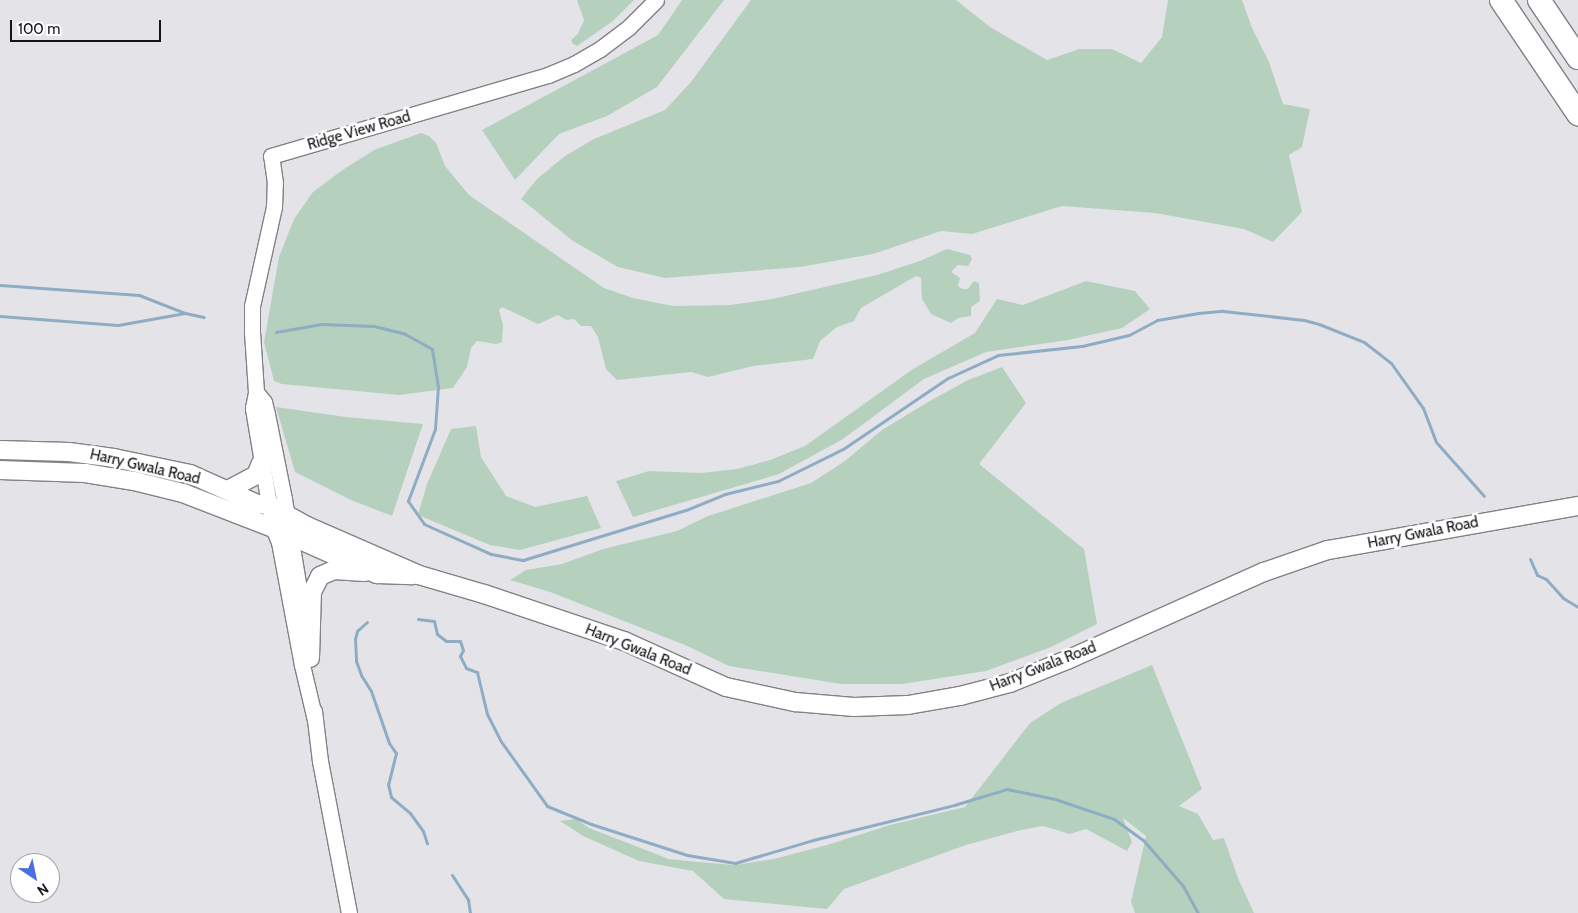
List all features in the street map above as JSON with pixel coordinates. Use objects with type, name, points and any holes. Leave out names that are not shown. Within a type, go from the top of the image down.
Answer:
[{"type":"highway","points":[[1501,0],[1578,114]]},
{"type":"highway","points":[[1539,0],[1578,58]]},
{"type":"main road","name":"Harry Gwala Road","points":[[0,450],[69,452],[114,458],[190,474],[257,504],[269,505],[286,515],[419,576],[484,594],[624,641],[726,687],[795,702],[854,707],[908,705],[960,696],[1010,683],[1264,572],[1328,550],[1578,506]]},
{"type":"main road","points":[[228,490],[256,475],[261,463]]},
{"type":"main road","name":"Harry Gwala Road","points":[[0,470],[85,473],[134,481],[183,493],[281,531],[377,574],[419,576]]},
{"type":"main road","points":[[310,658],[312,592],[320,576],[334,570],[377,574]]},
{"type":"street","name":"Ridge View Road","points":[[281,531],[269,505],[253,408],[256,392],[252,306],[274,206],[275,184],[271,156],[548,75],[600,49],[629,27],[656,0]]},
{"type":"street","name":"Ridge View Road","points":[[256,392],[266,408],[286,515],[281,531]]},
{"type":"street","points":[[281,531],[279,542],[287,590],[315,720]]},
{"type":"street","points":[[281,531],[310,658],[320,762],[349,913]]},
{"type":"green space","points":[[577,0],[634,0],[613,21],[577,46],[571,40],[578,34],[584,20]]},
{"type":"green space","points":[[682,0],[724,0],[657,87],[607,116],[559,134],[515,180],[482,130],[658,35]]},
{"type":"green space","points":[[751,0],[956,0],[990,27],[1047,60],[1079,49],[1112,49],[1141,63],[1162,37],[1168,0],[1242,0],[1252,28],[1269,62],[1283,104],[1310,109],[1302,147],[1289,155],[1302,212],[1273,242],[1244,229],[1155,213],[1062,206],[972,234],[941,231],[873,254],[800,267],[665,278],[618,267],[573,241],[521,199],[537,179],[565,156],[594,139],[665,110],[691,82]]},
{"type":"green space","points":[[421,133],[429,136],[436,143],[445,166],[469,195],[604,288],[633,298],[673,306],[730,305],[772,299],[877,275],[920,261],[947,249],[970,255],[972,259],[968,266],[958,265],[951,272],[960,278],[958,286],[962,289],[968,289],[974,281],[979,283],[980,301],[971,307],[971,316],[958,318],[951,323],[931,314],[922,299],[921,278],[916,276],[861,308],[854,321],[837,327],[820,341],[813,359],[753,366],[708,377],[691,372],[617,380],[606,369],[598,337],[591,326],[581,326],[574,319],[566,320],[558,315],[538,324],[502,307],[499,310],[503,325],[502,342],[496,344],[477,341],[471,348],[467,367],[453,388],[399,395],[282,384],[274,381],[264,342],[279,257],[294,219],[313,192],[341,171],[374,150]]},
{"type":"green space","points":[[1086,281],[1135,291],[1150,309],[1122,328],[1068,340],[986,352],[924,379],[843,439],[779,474],[633,517],[616,481],[649,471],[701,473],[737,469],[770,460],[805,446],[913,369],[975,333],[997,299],[1023,305]]},
{"type":"green space","points":[[1002,367],[1026,403],[979,464],[1084,549],[1097,624],[1051,647],[986,671],[902,684],[841,684],[729,666],[685,645],[550,592],[510,580],[526,570],[562,564],[603,549],[677,531],[708,516],[811,483],[845,461],[882,430],[928,402],[968,380]]},
{"type":"green space","points":[[276,407],[346,417],[423,424],[392,516],[351,500],[295,472]]},
{"type":"green space","points":[[476,426],[481,457],[506,496],[535,507],[587,496],[601,528],[520,550],[490,545],[418,515],[427,484],[451,429]]},
{"type":"green space","points":[[1152,665],[1202,789],[1179,806],[1198,814],[1213,840],[1224,838],[1238,878],[1254,913],[1135,913],[1131,902],[1146,836],[1123,818],[1132,842],[1127,851],[1086,829],[1070,834],[1043,826],[1021,830],[966,845],[844,889],[827,909],[724,899],[693,871],[639,861],[583,836],[560,821],[576,819],[589,828],[669,859],[735,865],[774,859],[890,825],[965,807],[1030,723],[1061,703]]},
{"type":"waterway","points":[[0,285],[139,295],[185,313]]},
{"type":"waterway","points":[[276,332],[321,324],[374,326],[405,334],[432,349],[438,386],[435,429],[408,501],[424,524],[491,554],[523,560],[686,510],[725,494],[778,481],[843,449],[948,378],[998,355],[1082,346],[1129,335],[1157,320],[1223,311],[1304,320],[1364,342],[1391,363],[1423,408],[1436,442],[1484,496]]},
{"type":"waterway","points":[[0,316],[118,325],[185,313],[204,317]]},
{"type":"waterway","points":[[1530,559],[1537,575],[1546,579],[1563,598],[1578,607]]},
{"type":"waterway","points":[[418,619],[434,621],[437,634],[446,641],[460,641],[463,650],[460,656],[466,668],[477,672],[487,714],[500,740],[547,806],[591,824],[687,855],[735,863],[813,840],[954,805],[1007,789],[1055,799],[1114,819],[1144,841],[1183,886],[1198,913]]},
{"type":"waterway","points":[[367,622],[357,631],[355,639],[356,661],[361,675],[371,691],[389,743],[396,753],[388,784],[391,797],[410,813],[423,831],[427,843]]},
{"type":"waterway","points":[[452,875],[468,900],[470,913]]}]
